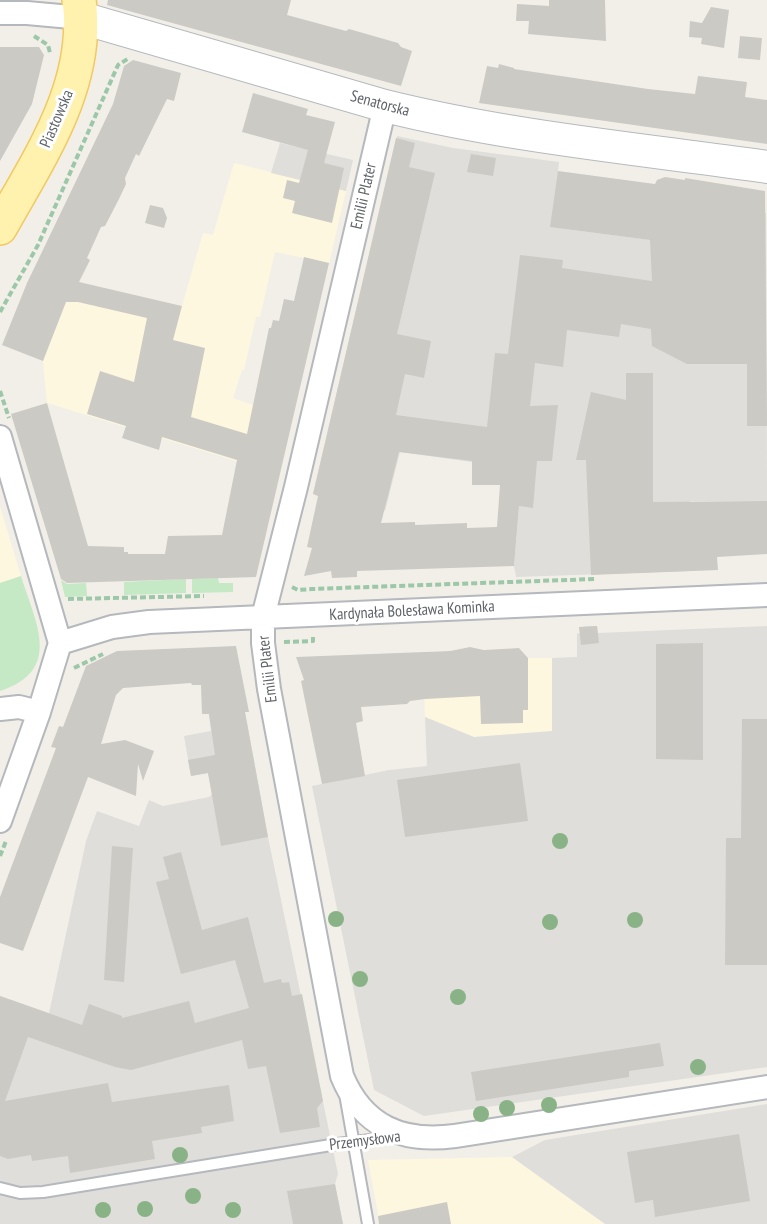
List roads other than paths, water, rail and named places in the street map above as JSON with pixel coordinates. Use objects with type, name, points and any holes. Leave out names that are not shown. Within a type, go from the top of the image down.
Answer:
[{"type":"main road","name":"Piastowska","points":[[0,228],[51,138],[63,110],[76,64],[80,9]]},
{"type":"street","name":"Senatorska","points":[[0,13],[80,9],[385,106],[463,124],[767,167]]},
{"type":"street","name":"Emilii Plater","points":[[385,106],[263,617],[263,643],[269,689],[342,1076],[352,1096],[375,1120],[388,1129],[408,1136]]},
{"type":"street","points":[[4,828],[60,643],[5,430]]},
{"type":"street","name":"Kardynała Bolesława Kominka","points":[[60,643],[123,625],[767,595]]},
{"type":"street","points":[[0,709],[20,707],[39,712]]},
{"type":"street","name":"Przemysłowa","points":[[408,1136],[424,1139],[455,1136],[767,1087]]},
{"type":"lane","points":[[342,1076],[368,1224]]},
{"type":"lane","name":"Przemysłowa","points":[[0,1188],[20,1193],[44,1192],[352,1142],[408,1136]]}]
